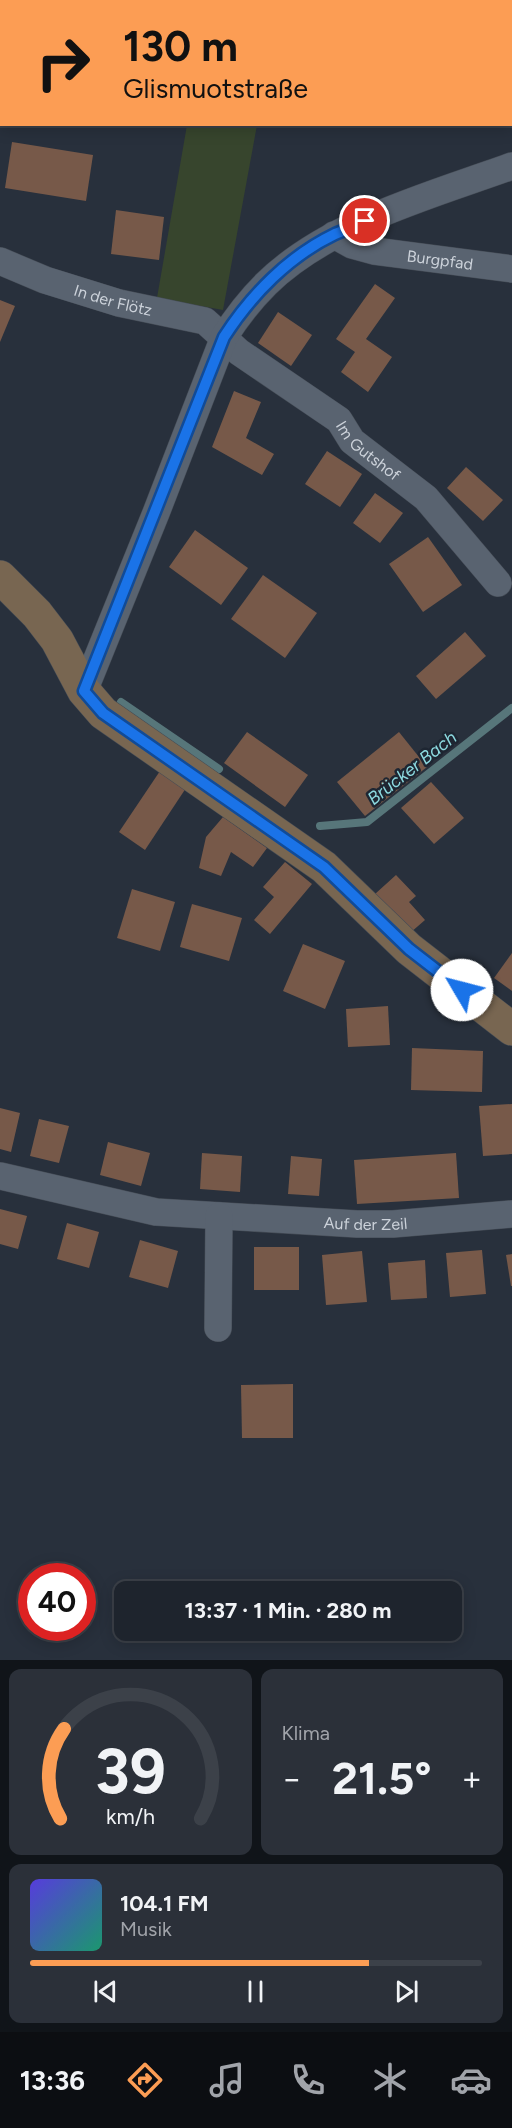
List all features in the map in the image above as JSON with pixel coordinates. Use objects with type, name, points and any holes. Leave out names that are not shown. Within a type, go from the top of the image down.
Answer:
[{"type":"street","points":[[84,691],[224,337],[239,314],[267,283],[300,256],[334,235],[430,195],[512,166]]},
{"type":"street","name":"Burgpfad","points":[[334,235],[352,245],[374,251],[512,269]]},
{"type":"street","name":"In der Flötz","points":[[0,261],[45,280],[119,303],[206,321],[224,337]]},
{"type":"street","name":"Im Gutshof","points":[[224,337],[239,352],[339,420],[352,441],[426,498],[498,583]]},
{"type":"street","points":[[0,577],[37,614],[57,640],[84,691],[103,713],[324,867],[409,949],[512,1029]]},
{"type":"street","name":"Auf der Zeil","points":[[0,1176],[156,1212],[357,1224],[393,1224],[512,1214]]},
{"type":"street","points":[[218,1328],[219,1216]]},
{"type":"green space","points":[[187,126],[257,126],[223,310],[157,298]]},
{"type":"building","points":[[12,142],[93,155],[86,201],[5,188]]},
{"type":"building","points":[[116,210],[164,217],[159,260],[111,254]]},
{"type":"building","points":[[375,284],[395,298],[366,339],[392,357],[368,392],[341,372],[355,352],[336,339]]},
{"type":"building","points":[[0,300],[15,306],[0,342]]},
{"type":"building","points":[[278,312],[312,335],[291,366],[258,343]]},
{"type":"building","points":[[234,391],[261,402],[246,438],[274,454],[262,475],[212,447]]},
{"type":"building","points":[[327,451],[362,474],[340,507],[305,484]]},
{"type":"building","points":[[466,467],[503,500],[483,521],[447,488]]},
{"type":"building","points":[[375,493],[403,513],[380,543],[353,523]]},
{"type":"building","points":[[195,530],[248,568],[221,605],[169,567]]},
{"type":"building","points":[[428,537],[462,585],[423,612],[389,564]]},
{"type":"building","points":[[263,575],[317,613],[285,658],[231,619]]},
{"type":"building","points":[[465,632],[486,656],[436,699],[416,676]]},
{"type":"building","points":[[247,732],[308,775],[285,807],[224,763]]},
{"type":"building","points":[[399,732],[427,767],[365,816],[337,782]]},
{"type":"building","points":[[160,771],[186,788],[145,850],[119,832]]},
{"type":"building","points":[[431,782],[464,818],[434,844],[401,808]]},
{"type":"building","points":[[223,817],[267,848],[253,867],[231,852],[221,876],[199,868],[206,837]]},
{"type":"building","points":[[285,862],[312,884],[270,934],[254,920],[274,897],[263,887]]},
{"type":"building","points":[[396,875],[416,896],[409,902],[425,920],[410,933],[375,894]]},
{"type":"building","points":[[132,889],[175,902],[160,951],[117,938]]},
{"type":"building","points":[[192,904],[242,918],[229,961],[180,947]]},
{"type":"building","points":[[303,944],[345,961],[325,1009],[283,991]]},
{"type":"building","points":[[512,953],[512,991],[494,978]]},
{"type":"building","points":[[388,1006],[390,1045],[348,1047],[346,1009]]},
{"type":"building","points":[[412,1048],[483,1051],[482,1092],[411,1090]]},
{"type":"building","points":[[512,1104],[512,1154],[483,1156],[479,1106]]},
{"type":"building","points":[[0,1108],[20,1113],[11,1152],[0,1149]]},
{"type":"building","points":[[39,1119],[69,1126],[59,1163],[30,1156]]},
{"type":"building","points":[[108,1142],[150,1153],[141,1186],[100,1175]]},
{"type":"building","points":[[202,1153],[242,1156],[240,1192],[200,1189]]},
{"type":"building","points":[[456,1153],[459,1198],[357,1204],[354,1160]]},
{"type":"building","points":[[291,1156],[322,1159],[319,1196],[288,1194]]},
{"type":"building","points":[[0,1209],[27,1216],[18,1249],[0,1244]]},
{"type":"building","points":[[67,1223],[99,1232],[89,1268],[57,1259]]},
{"type":"building","points":[[140,1240],[178,1251],[168,1288],[129,1277]]},
{"type":"building","points":[[254,1247],[299,1247],[299,1290],[254,1290]]},
{"type":"building","points":[[482,1250],[486,1294],[450,1297],[446,1253]]},
{"type":"building","points":[[362,1251],[367,1302],[326,1305],[322,1255]]},
{"type":"building","points":[[512,1254],[512,1286],[511,1286],[506,1255]]},
{"type":"building","points":[[425,1260],[427,1298],[391,1300],[388,1263]]},
{"type":"building","points":[[293,1384],[293,1438],[242,1438],[241,1385]]},
{"type":"waterway","name":"Brücker Bach","points":[[121,702],[219,769]]},
{"type":"waterway","name":"Brücker Bach","points":[[320,826],[367,822],[512,708]]},
{"type":"route","points":[[365,221],[334,235],[300,256],[267,283],[239,314],[224,337],[84,691],[103,713],[304,851],[324,867],[409,949],[462,990]]}]
